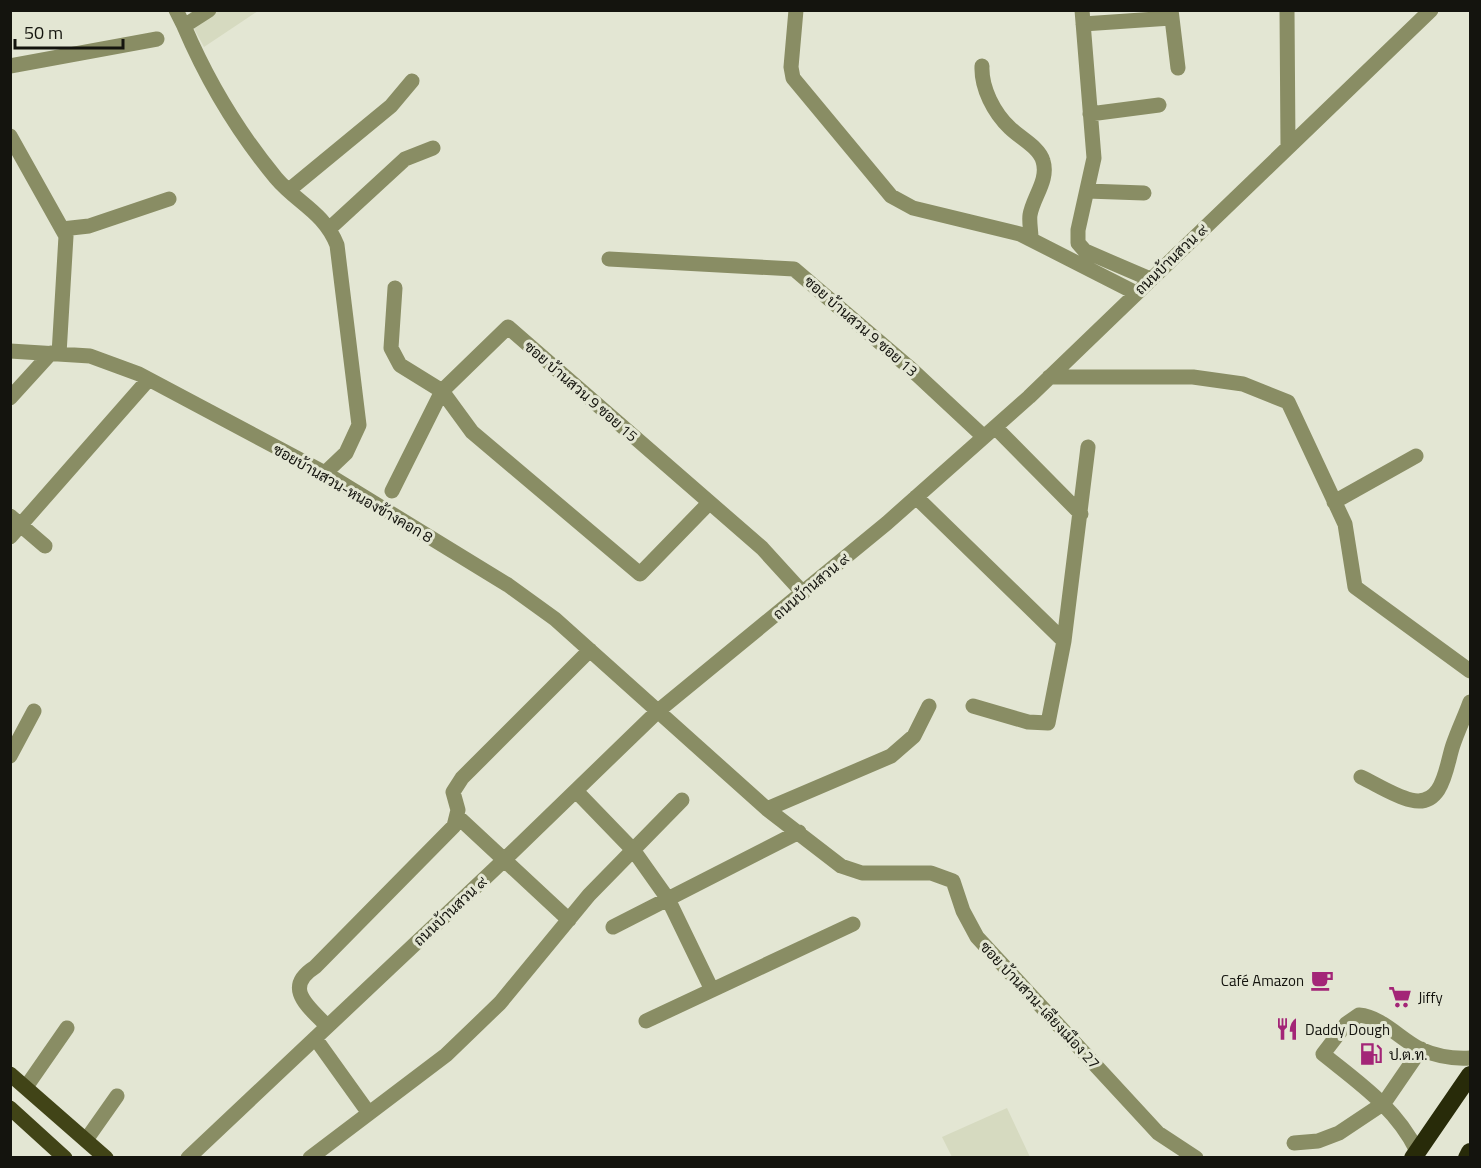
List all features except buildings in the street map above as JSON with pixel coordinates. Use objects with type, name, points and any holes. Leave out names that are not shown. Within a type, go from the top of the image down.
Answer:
[{"type":"highway","points":[[1415,1154],[1470,1075]]},
{"type":"highway","points":[[1467,1158],[1470,1152]]},
{"type":"main road","points":[[10,1074],[106,1158]]},
{"type":"main road","points":[[10,1108],[60,1156]]},
{"type":"street","points":[[176,10],[214,90],[277,179],[330,228],[337,245],[359,425],[346,453],[324,473]]},
{"type":"street","points":[[184,26],[209,10]]},
{"type":"street","points":[[796,10],[791,67],[793,78],[891,196],[913,208],[1031,238],[1136,293]]},
{"type":"street","points":[[1287,10],[1288,147]]},
{"type":"street","name":"ถนนบ้านสวน ๙","points":[[188,1158],[503,861],[658,711],[916,497],[1049,377],[1431,10]]},
{"type":"street","points":[[1150,279],[1085,251],[1078,243],[1078,230],[1094,158],[1082,17],[1171,14],[1178,68]]},
{"type":"street","points":[[10,66],[157,39]]},
{"type":"street","points":[[982,66],[982,84],[1003,120],[1039,154],[1043,162],[1042,182],[1030,215],[1031,238]]},
{"type":"street","points":[[289,190],[391,106],[412,81]]},
{"type":"street","points":[[1090,114],[1159,105]]},
{"type":"street","points":[[10,136],[66,236],[55,354],[10,398]]},
{"type":"street","points":[[330,228],[405,159],[433,148]]},
{"type":"street","points":[[1087,191],[1144,193]]},
{"type":"street","points":[[62,229],[89,226],[169,199]]},
{"type":"street","name":"ซอย บ้านสวน 9 ซอย 13","points":[[609,260],[795,269],[911,369],[989,432],[1081,514]]},
{"type":"street","points":[[395,288],[392,348],[400,365],[442,391],[472,432],[640,574],[709,503]]},
{"type":"street","name":"ซอย บ้านสวน 9 ซอย 15","points":[[392,491],[442,391],[508,327],[762,548],[803,593]]},
{"type":"street","name":"ซอยบ้านสวน-หนองข้างคอก 8","points":[[10,351],[90,356],[148,380],[324,473],[508,585],[555,619],[658,711]]},
{"type":"street","points":[[1049,377],[1193,377],[1243,384],[1288,402],[1345,524],[1354,587],[1470,671]]},
{"type":"street","points":[[10,537],[16,520],[148,380]]},
{"type":"street","points":[[973,706],[1028,722],[1048,723],[1064,641],[1088,447]]},
{"type":"street","points":[[1334,502],[1416,456]]},
{"type":"street","points":[[916,497],[1064,641]]},
{"type":"street","points":[[16,520],[45,546]]},
{"type":"street","points":[[327,1026],[300,997],[298,986],[304,974],[315,967],[454,826],[457,816],[453,792],[462,778],[590,650]]},
{"type":"street","points":[[1361,777],[1411,800],[1427,798],[1436,793],[1443,784],[1453,745],[1470,702]]},
{"type":"street","points":[[767,809],[891,756],[914,736],[929,706]]},
{"type":"street","points":[[10,756],[34,711]]},
{"type":"street","name":"ซอย บ้านสวน-เลียงเมือง 27","points":[[658,711],[767,809],[841,866],[862,873],[931,873],[953,881],[963,911],[977,937],[1158,1133],[1196,1158]]},
{"type":"street","points":[[576,791],[634,851],[668,899],[712,990]]},
{"type":"street","points":[[310,1158],[446,1055],[493,1010],[589,895],[682,800]]},
{"type":"street","points":[[457,816],[569,920]]},
{"type":"street","points":[[613,927],[799,832]]},
{"type":"street","points":[[646,1021],[853,924]]},
{"type":"street","points":[[1415,1154],[1401,1123],[1383,1103],[1323,1054],[1346,1024],[1359,1015],[1379,1022],[1421,1049],[1449,1058],[1470,1058]]},
{"type":"street","points":[[26,1087],[67,1028]]},
{"type":"street","points":[[315,1038],[368,1112]]},
{"type":"street","points":[[1294,1143],[1318,1142],[1339,1133],[1383,1103],[1421,1049]]},
{"type":"street","points":[[86,1140],[117,1096]]},
{"type":"shaded area","points":[[190,11],[258,11],[204,47],[190,21]]},
{"type":"shaded area","points":[[1007,1108],[1030,1157],[952,1157],[942,1137]]},
{"type":"place","name":"Café Amazon","points":[[1322,980]]},
{"type":"place","name":"Jiffy","points":[[1400,997]]},
{"type":"place","name":"Daddy Dough","points":[[1287,1029]]},
{"type":"place","name":"ป.ต.ท.","points":[[1371,1054]]}]
